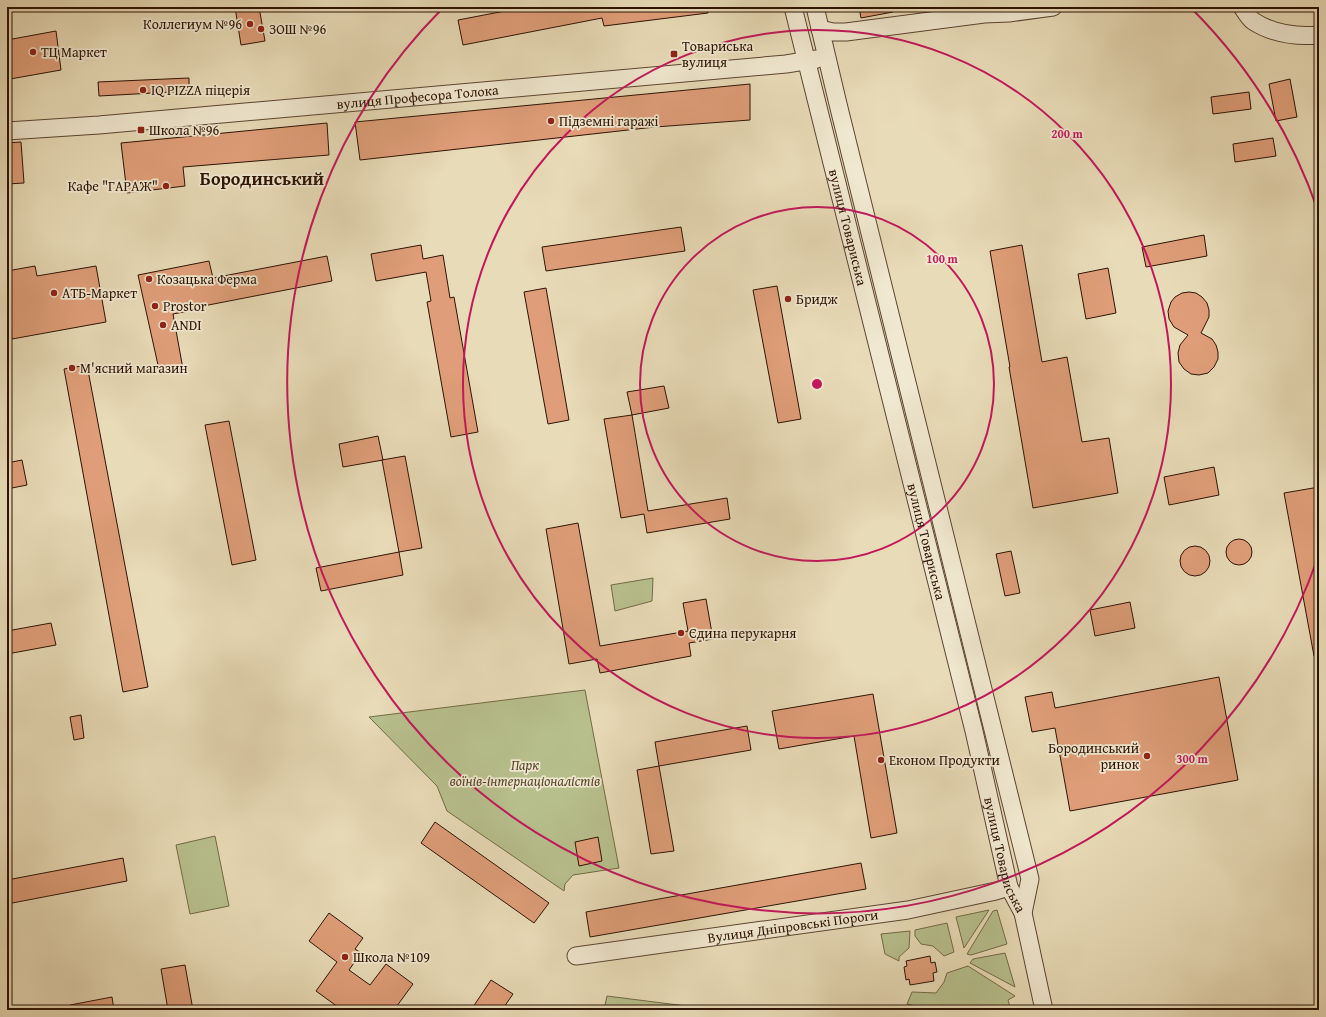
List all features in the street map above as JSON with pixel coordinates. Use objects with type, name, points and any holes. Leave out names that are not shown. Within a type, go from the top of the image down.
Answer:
[{"type":"street","name":"вулиця Товариська","points":[[793,7],[974,731],[1009,886],[1023,913]]},
{"type":"street","name":"вулиця Товариська","points":[[815,7],[984,701],[1030,880],[1023,913]]},
{"type":"street","points":[[820,29],[834,32],[846,32],[984,14],[1009,13],[1053,7]]},
{"type":"street","points":[[1242,7],[1252,21],[1275,32],[1301,36],[1319,35]]},
{"type":"street","name":"вулиця Професора Толока","points":[[7,131],[99,125],[806,62],[827,57]]},
{"type":"street","points":[[859,273],[879,268]]},
{"type":"street","name":"Вулиця Дніпровські Пороги","points":[[576,956],[908,910],[1009,886]]},
{"type":"street","points":[[1023,913],[1043,1010]]},
{"type":"green space","points":[[653,578],[652,601],[615,611],[611,585]]},
{"type":"green space","name":"Парк воїнів-інтернаціоналістів","points":[[585,690],[619,868],[573,875],[565,884],[564,891],[447,811],[437,786],[369,717]]},
{"type":"green space","points":[[215,836],[229,906],[190,914],[176,845]]},
{"type":"green space","points":[[989,910],[964,948],[956,917]]},
{"type":"green space","points":[[997,910],[1007,944],[971,955],[967,954],[993,911]]},
{"type":"green space","points":[[947,923],[954,952],[944,956],[933,946],[921,944],[915,936],[915,930]]},
{"type":"green space","points":[[910,931],[909,948],[899,957],[899,961],[885,954],[881,934]]},
{"type":"green space","points":[[1005,953],[1015,987],[970,963],[973,959]]},
{"type":"green space","points":[[968,966],[1015,996],[1008,1000],[1011,1010],[931,1010],[907,1004],[912,992],[936,993],[944,982],[947,973]]},
{"type":"green space","points":[[607,996],[694,1007],[703,1010],[604,1010]]},
{"type":"building","name":"Коллегиум №96","points":[[235,7],[259,7],[265,41],[241,45]]},
{"type":"building","points":[[526,7],[591,7],[591,11],[605,7],[708,7],[708,13],[604,26],[602,18],[463,45],[458,20]]},
{"type":"building","points":[[859,7],[893,7],[893,12],[861,18]]},
{"type":"building","name":"ТЦ Маркет","points":[[56,31],[61,70],[10,79],[7,64],[7,40]]},
{"type":"building","points":[[189,78],[189,91],[99,96],[98,82]]},
{"type":"building","points":[[1290,79],[1297,117],[1276,121],[1269,84]]},
{"type":"building","name":"Підземні гаражі","points":[[750,84],[750,120],[655,127],[360,160],[355,122]]},
{"type":"building","points":[[1249,92],[1251,109],[1213,114],[1211,97]]},
{"type":"building","points":[[327,123],[329,155],[183,167],[185,186],[127,193],[121,143]]},
{"type":"building","points":[[1273,138],[1276,156],[1235,162],[1233,144]]},
{"type":"building","points":[[21,142],[24,183],[7,184],[7,143]]},
{"type":"building","points":[[681,227],[685,251],[546,271],[542,247]]},
{"type":"building","points":[[1204,235],[1207,256],[1146,267],[1142,247]]},
{"type":"building","points":[[421,245],[423,259],[443,255],[450,298],[454,297],[478,432],[451,437],[427,302],[431,301],[426,272],[376,281],[371,254]]},
{"type":"building","points":[[1022,245],[1042,362],[1067,357],[1082,442],[1109,438],[1118,493],[1033,508],[990,251]]},
{"type":"building","points":[[327,256],[332,281],[193,308],[194,310],[173,314],[183,369],[160,374],[138,275],[209,261],[213,278]]},
{"type":"building","name":"АТБ-Маркет","points":[[35,266],[37,276],[96,266],[106,322],[12,339],[7,309],[7,271]]},
{"type":"building","points":[[1108,268],[1116,313],[1086,319],[1078,274]]},
{"type":"building","points":[[777,286],[801,419],[778,423],[753,290]]},
{"type":"building","points":[[546,288],[569,420],[548,424],[524,292]]},
{"type":"building","points":[[1182,293],[1196,293],[1207,303],[1209,317],[1201,333],[1212,339],[1218,352],[1218,359],[1214,367],[1208,373],[1199,375],[1191,374],[1184,369],[1179,362],[1178,353],[1180,345],[1188,335],[1174,327],[1169,319],[1168,311],[1171,302],[1175,297]]},
{"type":"building","points":[[87,365],[148,687],[123,692],[64,369]]},
{"type":"building","points":[[664,386],[669,408],[632,415],[627,392]]},
{"type":"building","points":[[632,415],[648,511],[727,498],[730,519],[647,533],[644,514],[621,518],[604,419]]},
{"type":"building","points":[[229,421],[256,560],[232,565],[205,425]]},
{"type":"building","points":[[378,436],[383,460],[343,467],[339,444]]},
{"type":"building","points":[[405,456],[422,548],[399,552],[382,460]]},
{"type":"building","points":[[22,460],[27,485],[7,489],[7,463]]},
{"type":"building","points":[[1214,467],[1219,495],[1169,505],[1164,477]]},
{"type":"building","points":[[1319,487],[1319,655],[1314,656],[1284,493]]},
{"type":"building","points":[[578,523],[600,646],[688,631],[683,603],[706,599],[713,639],[689,643],[691,656],[600,673],[597,659],[569,664],[546,529]]},
{"type":"building","points":[[1239,539],[1248,543],[1252,552],[1248,561],[1239,565],[1230,561],[1226,552],[1230,543]]},
{"type":"building","points":[[1195,546],[1206,550],[1210,561],[1206,572],[1195,576],[1184,572],[1180,561],[1184,550]]},
{"type":"building","points":[[1011,551],[1020,593],[1005,596],[996,554]]},
{"type":"building","points":[[399,552],[403,575],[321,591],[316,568]]},
{"type":"building","points":[[1130,602],[1135,628],[1095,636],[1090,610]]},
{"type":"building","points":[[51,623],[56,645],[7,654],[7,631]]},
{"type":"building","name":"Бородинський ринок","points":[[1219,677],[1238,780],[1070,811],[1055,728],[1032,732],[1025,697],[1052,692],[1055,708]]},
{"type":"building","points":[[873,694],[897,833],[871,838],[854,736],[779,749],[772,711]]},
{"type":"building","points":[[81,715],[84,738],[74,740],[70,717]]},
{"type":"building","points":[[747,726],[751,750],[659,766],[655,742]]},
{"type":"building","points":[[659,766],[674,851],[651,854],[637,770]]},
{"type":"building","points":[[435,822],[549,903],[534,923],[421,843]]},
{"type":"building","points":[[598,837],[602,861],[579,866],[575,842]]},
{"type":"building","points":[[123,858],[127,881],[7,904],[7,880]]},
{"type":"building","points":[[861,863],[866,889],[590,937],[586,912]]},
{"type":"building","name":"Школа №109","points":[[329,913],[363,938],[355,949],[361,953],[349,970],[370,985],[386,964],[413,984],[394,1010],[342,1010],[316,991],[337,962],[309,941]]},
{"type":"building","points":[[930,956],[931,963],[935,962],[937,972],[933,973],[934,981],[910,985],[909,979],[906,980],[904,967],[907,966],[906,961]]},
{"type":"building","points":[[185,965],[193,1010],[168,1010],[161,969]]},
{"type":"building","points":[[491,980],[513,994],[502,1010],[471,1010]]},
{"type":"building","points":[[112,997],[114,1010],[70,1010],[70,1005]]},
{"type":"place","name":"Коллегиум №96","points":[[250,24]]},
{"type":"place","name":"ЗОШ №96","points":[[261,29]]},
{"type":"place","name":"ТЦ Маркет","points":[[33,52]]},
{"type":"place","name":"Товариська вулиця","points":[[674,54]]},
{"type":"place","name":"IQ PIZZA піцерія","points":[[143,90]]},
{"type":"place","name":"Підземні гаражі","points":[[551,121]]},
{"type":"place","name":"Школа №96","points":[[141,130]]},
{"type":"place","name":"Кафе \"ГАРАЖ\"","points":[[166,186]]},
{"type":"place","name":"Козацька Ферма","points":[[149,279]]},
{"type":"place","name":"АТБ-Маркет","points":[[54,293]]},
{"type":"place","name":"Бридж","points":[[788,299]]},
{"type":"place","name":"Prostor","points":[[155,306]]},
{"type":"place","name":"ANDI","points":[[163,325]]},
{"type":"place","name":"М'ясний магазин","points":[[72,368]]},
{"type":"place","name":"Єдина перукарня","points":[[681,633]]},
{"type":"place","name":"Бородинський ринок","points":[[1147,756]]},
{"type":"place","name":"Економ Продукти","points":[[881,760]]},
{"type":"place","name":"Школа №109","points":[[345,957]]},
{"type":"district","name":"Бородинський","points":[[262,178]]}]
